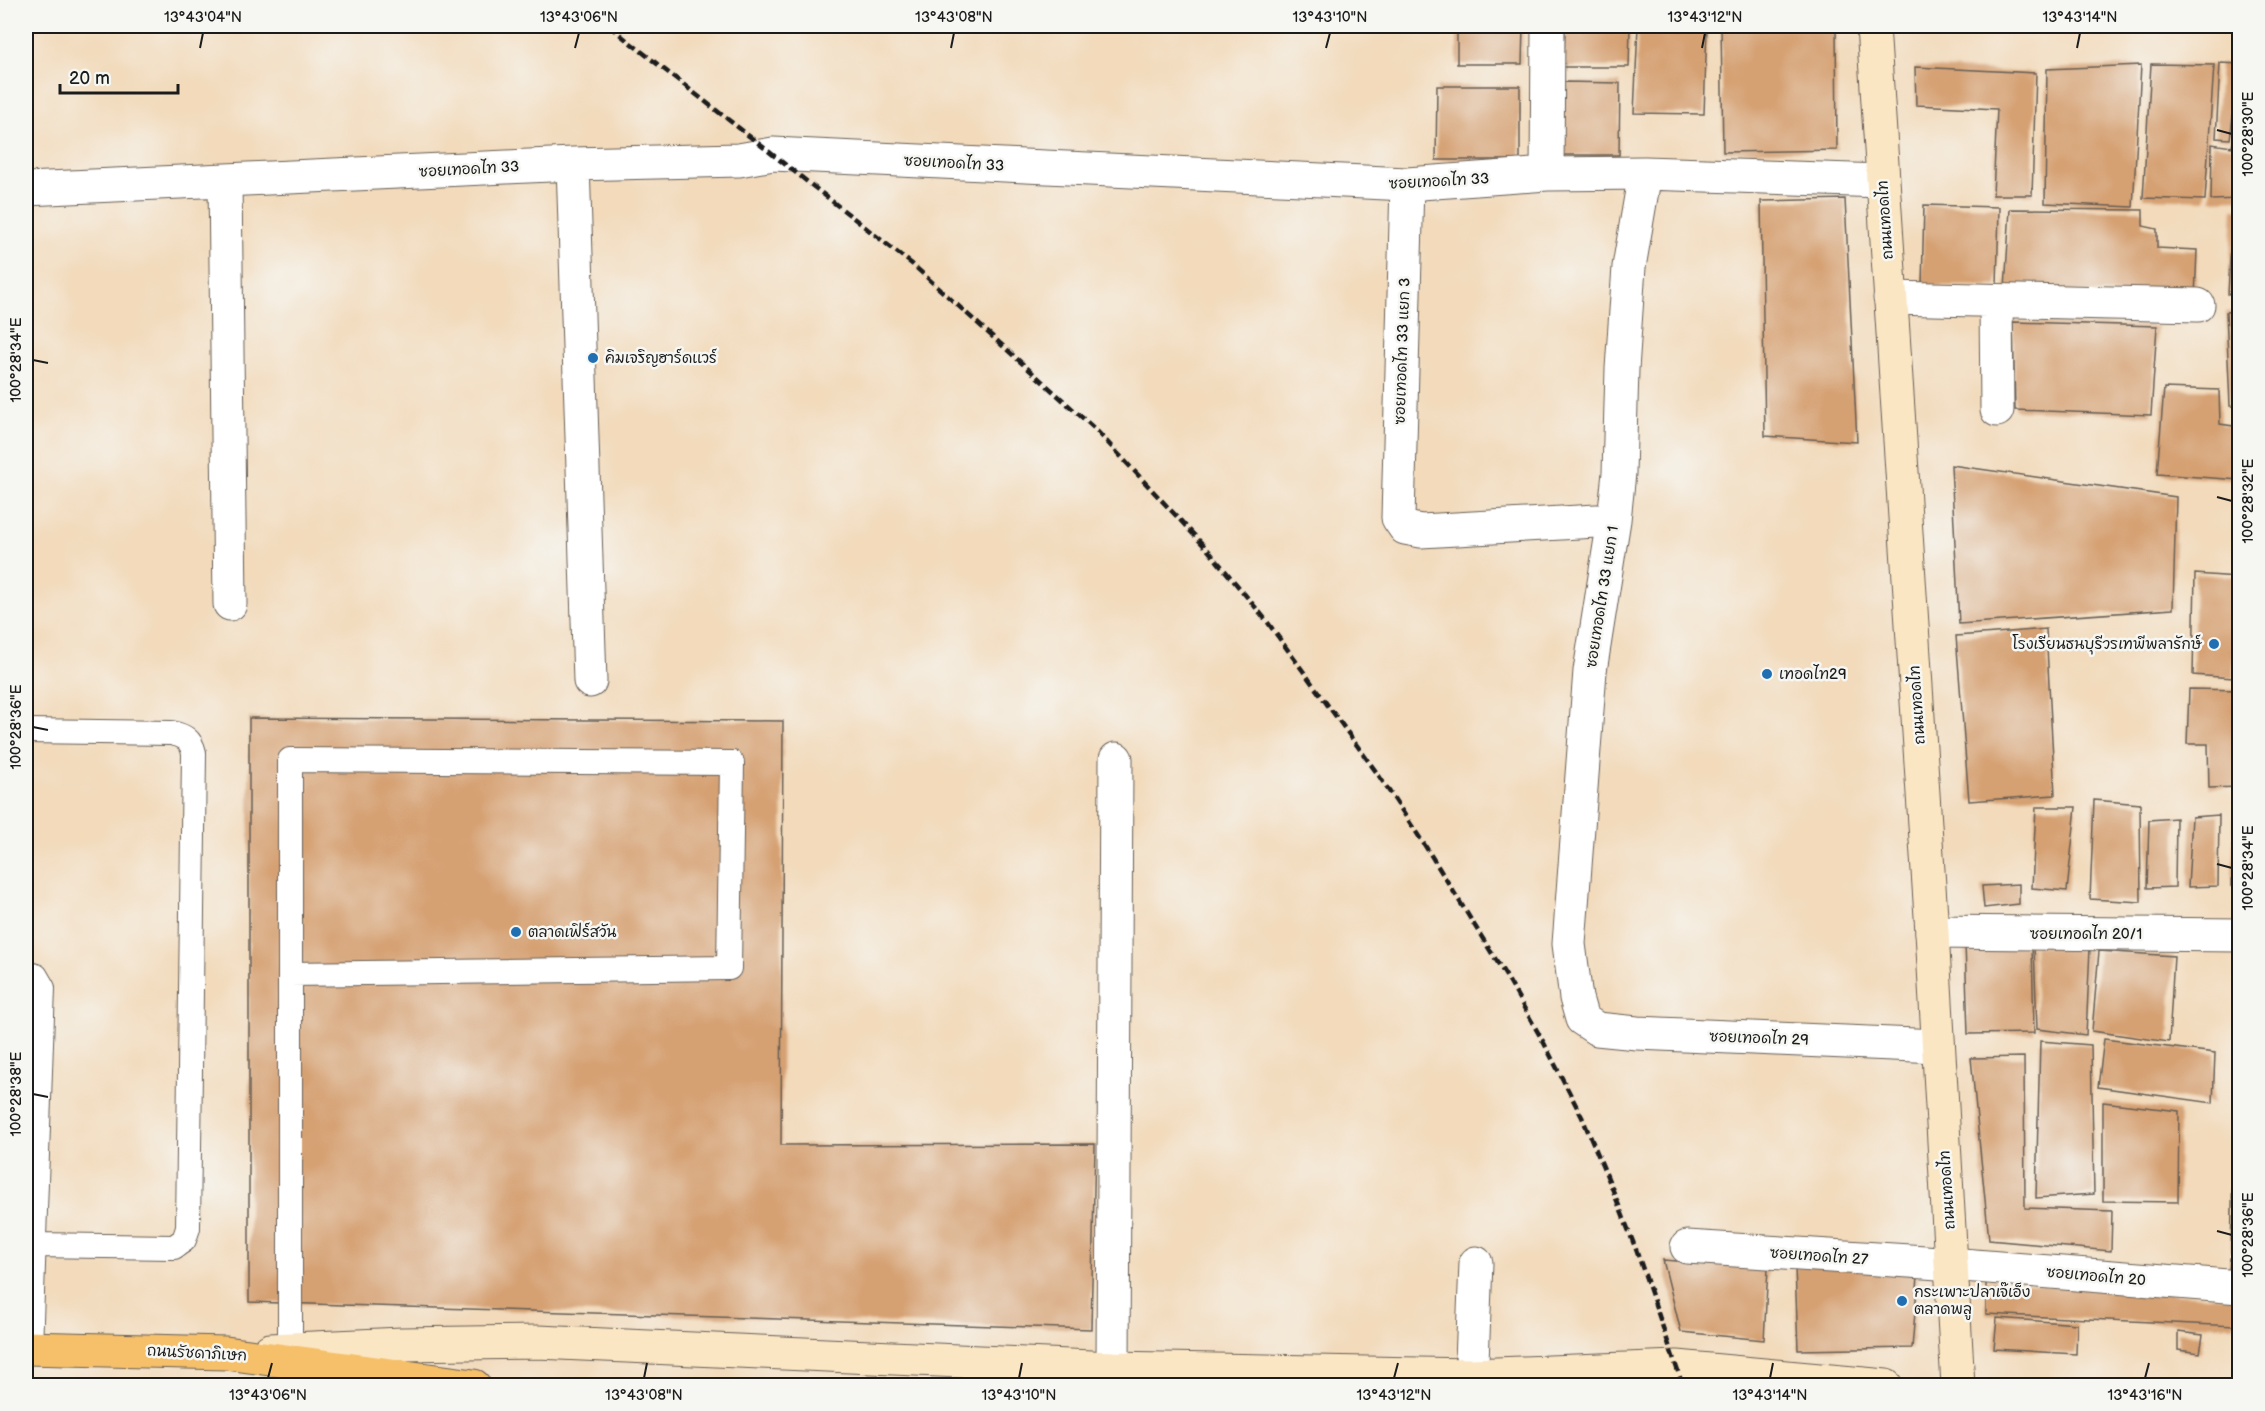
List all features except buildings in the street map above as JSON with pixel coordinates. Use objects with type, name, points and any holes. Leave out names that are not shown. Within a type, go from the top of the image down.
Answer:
[{"type":"main road","name":"ถนนเทอดไท","points":[[1873,26],[1932,932],[1958,1386]]},
{"type":"main road","points":[[226,1353],[402,1344],[538,1342],[1113,1368],[1471,1380],[1677,1367],[1886,1386]]},
{"type":"main road","name":"ถนนรัชดาภิเษก","points":[[28,1348],[226,1353],[474,1386]]},
{"type":"street","points":[[1547,174],[1548,26]]},
{"type":"street","name":"ซอยเทอดไท 33","points":[[26,189],[573,164],[739,160],[773,154],[1407,184],[1547,174],[1645,173],[1882,181]]},
{"type":"street","points":[[573,164],[590,681]]},
{"type":"street","name":"ซอยเทอดไท 33 แยก 1","points":[[1582,1020],[1576,998],[1569,944],[1590,671],[1614,520],[1619,473],[1622,369],[1629,267],[1645,173]]},
{"type":"street","points":[[225,180],[230,604]]},
{"type":"street","name":"ซอยเทอดไท 33 แยก 3","points":[[1407,184],[1398,518],[1405,528],[1421,531],[1614,520]]},
{"type":"street","points":[[1890,298],[2198,305]]},
{"type":"street","points":[[1996,301],[1997,410]]},
{"type":"street","points":[[1113,1368],[1116,759]]},
{"type":"street","name":"ซอยเทอดไท 20/1","points":[[1932,932],[2240,935]]},
{"type":"street","name":"ซอยเทอดไท 29","points":[[1582,1020],[1597,1029],[1637,1034],[1938,1046]]},
{"type":"street","name":"ซอยเทอดไท 27","points":[[1687,1247],[1952,1265]]},
{"type":"street","points":[[1471,1380],[1476,1263]]},
{"type":"street","name":"ซอยเทอดไท 20","points":[[1952,1265],[2240,1287]]},
{"type":"lane","points":[[26,731],[172,733],[186,737],[193,746],[194,753],[188,1228],[184,1240],[174,1247],[34,1245]]},
{"type":"lane","points":[[290,974],[729,968],[732,763],[290,759],[290,974],[290,1350]]},
{"type":"lane","points":[[26,973],[36,976],[43,988],[28,1348]]},
{"type":"railway","points":[[609,26],[912,264],[1096,430],[1208,550],[1266,620],[1377,773],[1424,844],[1506,976],[1544,1043],[1582,1117],[1612,1188],[1637,1252],[1683,1386]]},
{"type":"place","name":"คิมเจริญฮาร์ดแวร์","points":[[593,358]]},
{"type":"place","name":"โรงเรียนธนบุรีวรเทพีพลารักษ์","points":[[2214,644]]},
{"type":"place","name":"เทอดไท29","points":[[1767,674]]},
{"type":"place","name":"ตลาดเฟิร์สวัน","points":[[516,932]]},
{"type":"place","name":"กระเพาะปลาเจ๊เอ็ง ตลาดพลู","points":[[1902,1301]]}]
